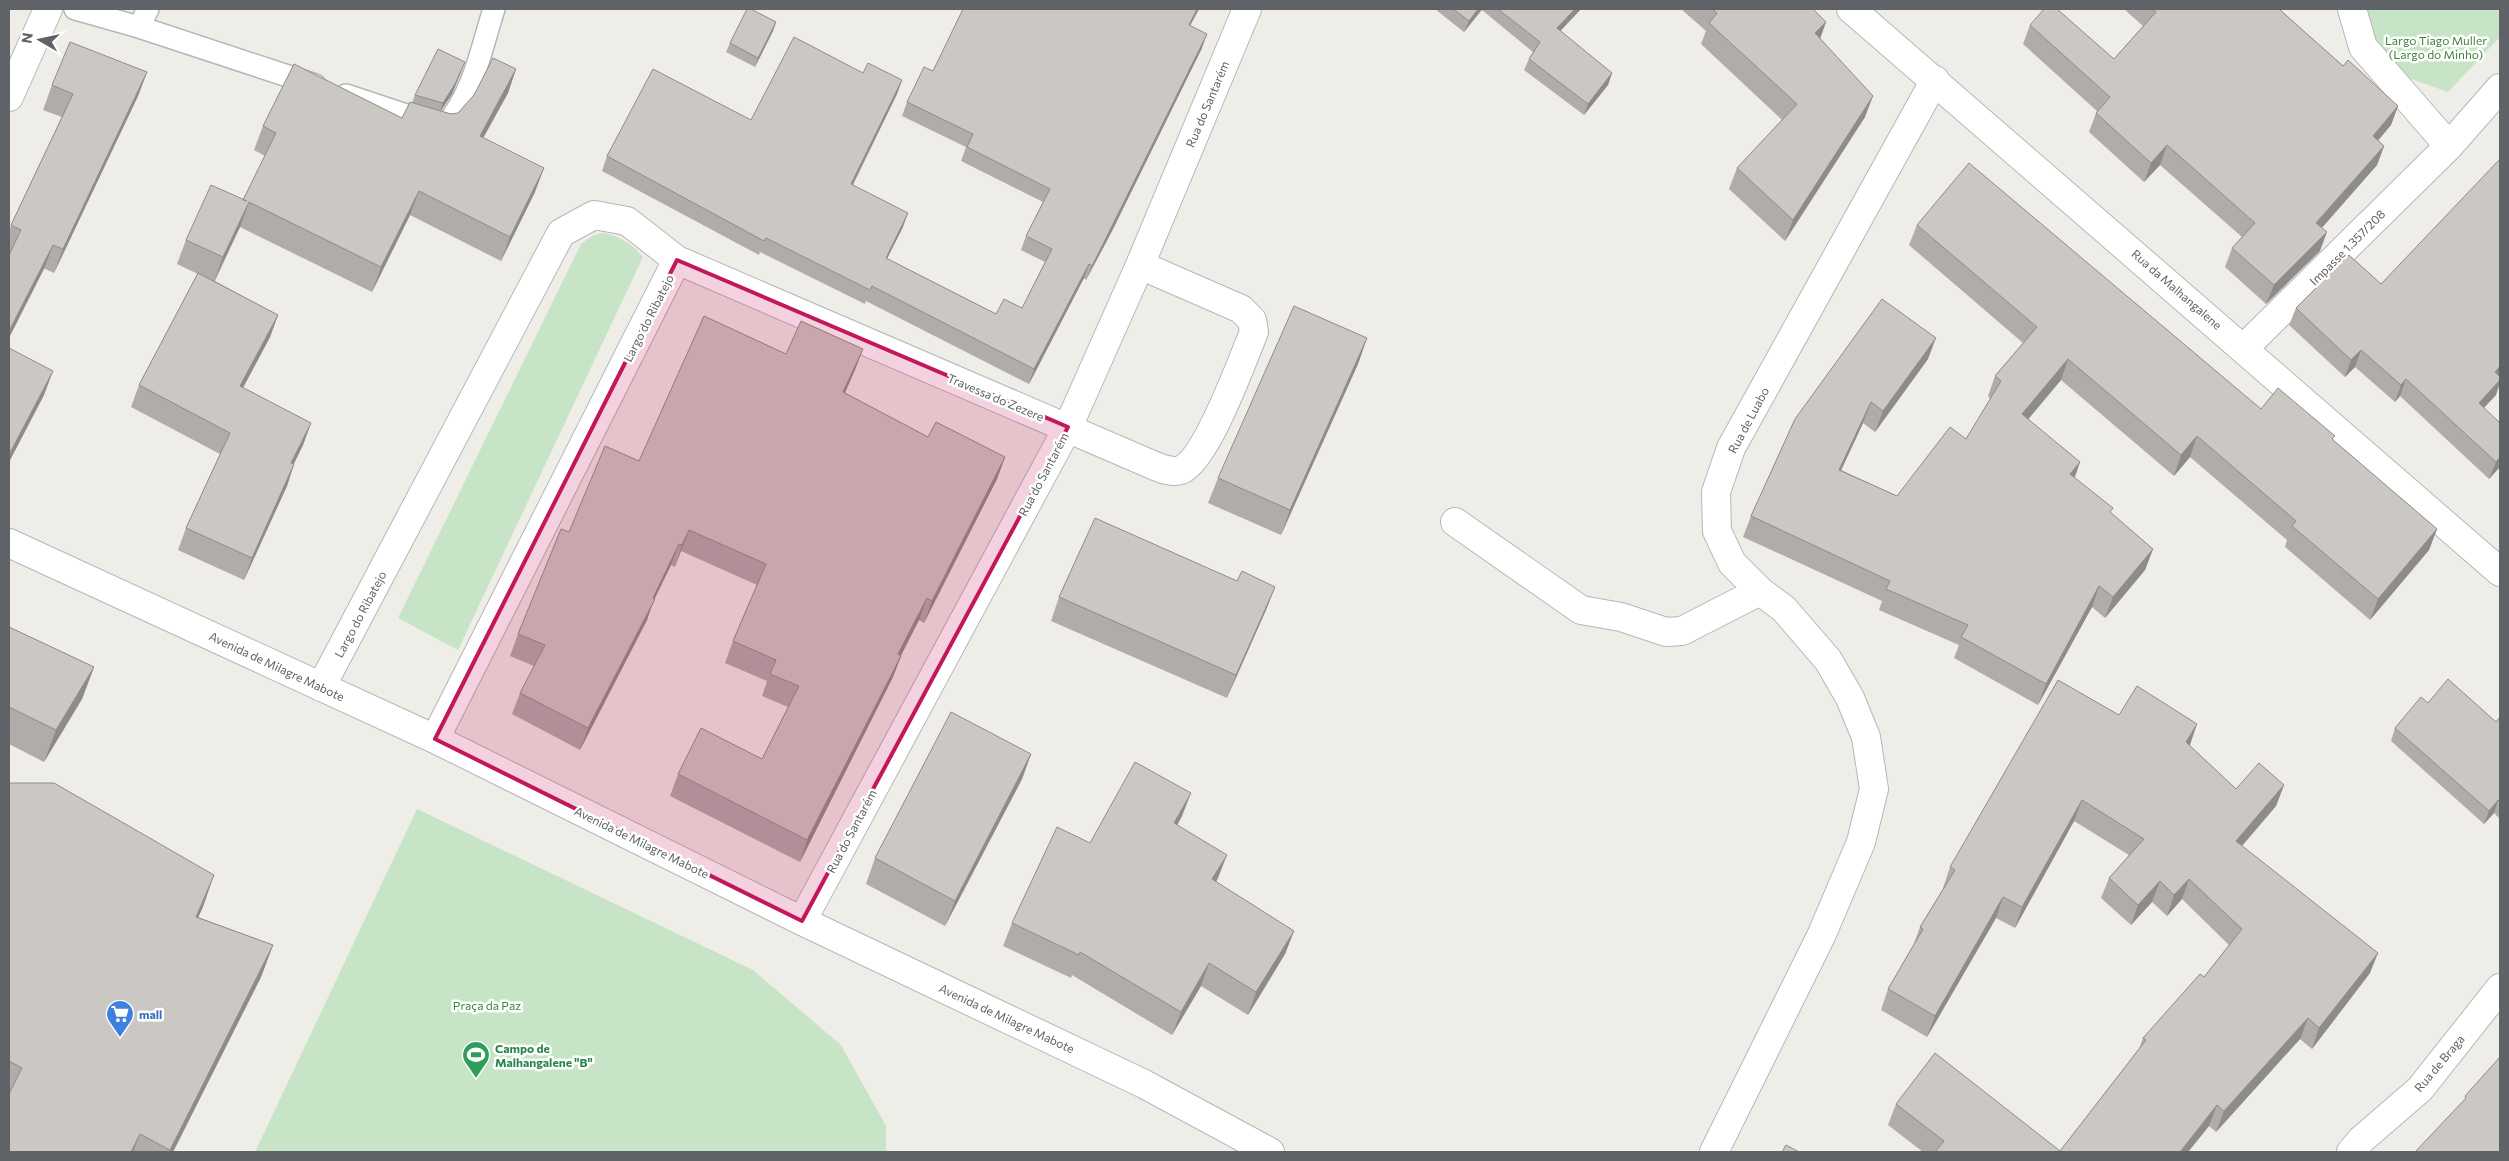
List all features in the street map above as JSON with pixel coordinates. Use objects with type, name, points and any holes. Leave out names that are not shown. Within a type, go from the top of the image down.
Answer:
[{"type":"street","points":[[9,97],[48,9]]},
{"type":"street","name":"Rua do Santarém","points":[[802,921],[1068,427],[1140,264],[1247,9]]},
{"type":"street","name":"Rua da Malhangalene","points":[[1851,9],[2500,572]]},
{"type":"street","points":[[2352,9],[2363,47],[2449,146]]},
{"type":"street","name":"Rua de Luabo","points":[[1714,1152],[1822,934],[1861,842],[1874,789],[1866,737],[1850,698],[1833,668],[1784,609],[1760,592],[1732,563],[1717,531],[1716,492],[1731,448],[1935,80]]},
{"type":"street","name":"Impasse 1.357/208","points":[[2244,348],[2449,146],[2500,88]]},
{"type":"street","name":"Largo do Ribatejo","points":[[322,687],[561,233],[594,215],[627,221],[677,260],[435,739]]},
{"type":"street","name":"Travessa do Zezere","points":[[677,260],[1167,471],[1180,470],[1191,463],[1206,443],[1254,332],[1252,320],[1241,309],[1140,264]]},
{"type":"street","points":[[1455,522],[1581,610],[1621,617],[1666,632],[1682,631],[1760,592]]},
{"type":"street","name":"Avenida de Milagre Mabote","points":[[9,543],[435,739],[802,921],[1144,1084],[1270,1152]]},
{"type":"street","name":"Rua de Braga","points":[[2351,1152],[2361,1140],[2420,1089],[2500,988]]},
{"type":"lane","points":[[75,9],[144,18],[422,120],[445,126],[457,112],[468,93],[494,9]]},
{"type":"highlighted area","points":[[677,260],[1068,427],[802,921],[435,739]]},
{"type":"green space","name":"Largo Tiago Muller (Largo do Minho)","points":[[2368,9],[2500,9],[2500,37],[2448,92],[2403,76],[2362,23]]},
{"type":"green space","points":[[603,233],[625,241],[643,257],[458,650],[398,618],[581,244],[592,236]]},
{"type":"green space","name":"Praça da Paz","points":[[417,809],[753,970],[841,1045],[886,1126],[886,1152],[255,1152]]},
{"type":"building","points":[[747,9],[751,9],[776,22],[758,58],[730,43]]},
{"type":"building","points":[[963,9],[1197,9],[1189,25],[1207,34],[1092,266],[1089,264],[1034,369],[872,286],[870,290],[766,238],[764,241],[607,156],[653,69],[751,120],[794,37],[863,73],[868,63],[902,80],[851,184],[908,213],[886,258],[996,314],[1004,299],[1022,308],[1052,249],[1026,236],[1050,189],[967,147],[973,134],[907,102],[924,67],[933,71]]},
{"type":"building","points":[[1453,9],[1478,9],[1469,21]]},
{"type":"building","points":[[1498,9],[1575,9],[1557,28],[1612,73],[1588,104],[1529,59],[1540,42]]},
{"type":"building","points":[[1712,9],[1813,9],[1826,22],[1815,33],[1873,96],[1793,220],[1737,168],[1797,104],[1709,23],[1717,13]]},
{"type":"building","points":[[2044,9],[2057,9],[2114,59],[2156,12],[2152,9],[2279,9],[2343,66],[2348,60],[2398,106],[2373,136],[2384,146],[2316,223],[2327,232],[2274,285],[2232,248],[2255,223],[2167,145],[2151,163],[2096,113],[2110,97],[2030,25]]},
{"type":"building","points":[[70,42],[147,72],[63,249],[53,245],[9,331],[9,255],[21,230],[11,225],[73,94],[52,85]]},
{"type":"building","points":[[438,49],[465,62],[455,84],[443,103],[415,95]]},
{"type":"building","points":[[493,58],[516,69],[480,136],[544,168],[510,237],[419,191],[381,267],[249,202],[223,257],[186,240],[211,185],[243,199],[276,133],[263,126],[294,64],[402,118],[410,102],[451,114],[458,113],[474,95]]},
{"type":"building","points":[[2500,159],[2500,366],[2495,372],[2500,377],[2500,380],[2479,403],[2500,423],[2500,457],[2496,462],[2406,379],[2401,385],[2361,350],[2351,360],[2296,308],[2349,255],[2381,284]]},
{"type":"building","points":[[1969,163],[2261,409],[2278,388],[2335,436],[2332,439],[2437,529],[2378,599],[2292,526],[2296,521],[2197,436],[2181,455],[2068,359],[2022,414],[2080,462],[2070,474],[2113,508],[2110,512],[2153,549],[2113,597],[2099,586],[2046,684],[1961,637],[1968,625],[1886,589],[1890,581],[1751,516],[1795,419],[1882,299],[1936,338],[1883,411],[1871,402],[1839,470],[1897,496],[1950,427],[1966,439],[2001,381],[1995,376],[2037,327],[1917,225]]},
{"type":"building","points":[[198,273],[278,315],[240,386],[311,423],[291,463],[294,464],[252,558],[186,528],[230,433],[139,385]]},
{"type":"building","points":[[1294,306],[1367,338],[1290,510],[1218,478]]},
{"type":"building","points":[[704,316],[786,354],[801,321],[863,349],[843,392],[928,437],[936,422],[1005,457],[932,601],[927,598],[898,654],[901,656],[807,840],[678,774],[701,728],[762,759],[799,686],[770,674],[776,660],[733,641],[766,564],[689,530],[682,545],[679,544],[653,598],[655,599],[588,728],[520,693],[545,645],[518,634],[561,529],[569,532],[605,446],[639,461]]},
{"type":"building","points":[[9,348],[53,371],[11,451],[9,449]]},
{"type":"building","points":[[1095,518],[1237,581],[1242,571],[1275,587],[1236,675],[1059,597]]},
{"type":"building","points":[[9,627],[94,667],[56,730],[9,707]]},
{"type":"building","points":[[2448,679],[2496,722],[2500,717],[2500,802],[2498,800],[2489,811],[2395,728],[2421,697],[2428,703]]},
{"type":"building","points":[[2058,680],[2119,715],[2137,686],[2197,724],[2186,742],[2236,789],[2259,763],[2284,785],[2236,841],[2378,953],[2319,1028],[2308,1018],[2224,1111],[2217,1105],[2180,1152],[1935,1152],[1944,1141],[1896,1104],[1935,1053],[2060,1151],[2146,1040],[2143,1038],[2200,974],[2204,977],[2242,929],[2189,879],[2174,895],[2160,881],[2138,905],[2109,878],[2144,839],[2082,800],[2022,907],[2003,897],[1935,1016],[1888,989],[1923,929],[1920,927],[1955,870],[1950,867]]},
{"type":"building","points":[[951,712],[1031,754],[955,901],[875,858]]},
{"type":"building","points":[[1135,762],[1191,793],[1174,823],[1227,855],[1212,879],[1294,931],[1256,992],[1209,963],[1181,1012],[1080,952],[1079,955],[1012,923],[1057,827],[1090,843]]},
{"type":"building","name":"mall","points":[[9,783],[54,783],[214,875],[196,917],[273,945],[170,1150],[140,1134],[131,1152],[9,1152],[9,1094],[22,1068],[9,1061]]},
{"type":"building","points":[[2500,1057],[2500,1152],[2415,1152],[2466,1098],[2465,1096]]},
{"type":"building","points":[[1786,1145],[1799,1152],[1782,1152]]},
{"type":"place","name":"mall","points":[[120,1038]]},
{"type":"place","name":"Campo de Malhangalene \"B\"","points":[[476,1079]]}]
